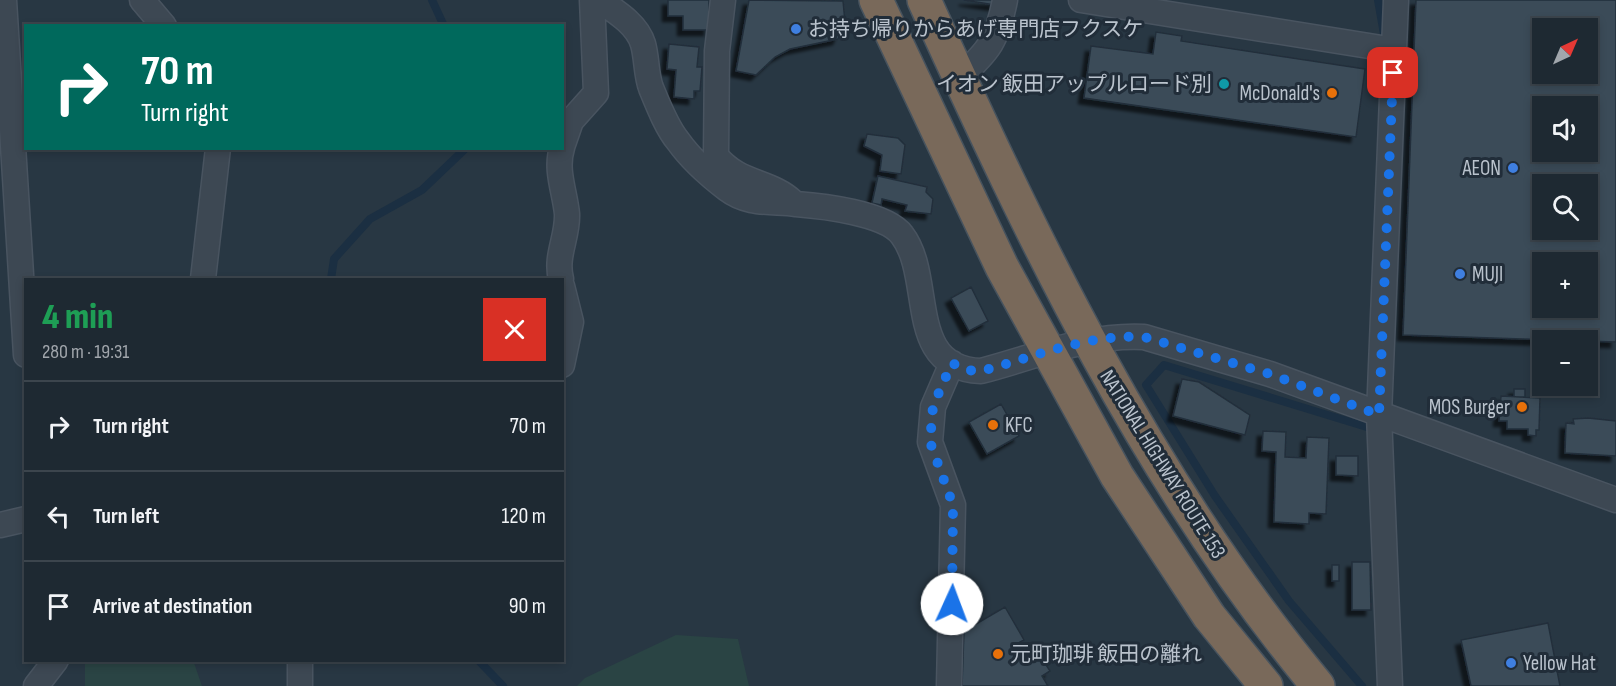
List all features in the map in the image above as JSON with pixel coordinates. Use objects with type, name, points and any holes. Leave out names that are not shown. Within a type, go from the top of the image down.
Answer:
[{"type":"highway","name":"NATIONAL HIGHWAY ROUTE 153","points":[[876,0],[997,257],[1117,476],[1209,616],[1266,686]]},
{"type":"highway","name":"NATIONAL HIGHWAY ROUTE 153","points":[[924,0],[959,78],[1087,340],[1131,417],[1230,569],[1285,646],[1318,686]]},
{"type":"street","points":[[4,0],[24,323]]},
{"type":"street","points":[[142,0],[162,24]]},
{"type":"street","points":[[564,142],[571,121],[596,93],[592,0]]},
{"type":"street","points":[[599,0],[624,17],[643,42],[651,87],[677,141],[728,190],[758,204],[795,204],[861,215],[892,225],[903,236],[912,255],[926,327],[936,348],[952,363],[965,370],[981,371],[1087,340],[1124,336],[1144,337],[1270,374],[1616,500]]},
{"type":"street","points":[[723,0],[717,51],[716,156],[741,178],[785,194],[795,204]]},
{"type":"street","points":[[959,78],[991,45],[998,32],[1005,0]]},
{"type":"street","points":[[1081,0],[1394,50]]},
{"type":"street","points":[[1390,686],[1371,412],[1396,0]]},
{"type":"street","points":[[204,278],[218,150]]},
{"type":"street","points":[[561,150],[558,159],[567,216],[557,264],[561,278]]},
{"type":"street","points":[[564,294],[571,322],[564,355]]},
{"type":"street","points":[[949,686],[953,505],[930,442],[933,406],[952,363]]},
{"type":"street","points":[[0,525],[24,519]]},
{"type":"street","points":[[36,686],[54,662]]},
{"type":"street","points":[[300,662],[300,686]]},
{"type":"green space","points":[[676,635],[738,639],[749,686],[577,686],[585,678]]},
{"type":"green space","points":[[85,662],[194,662],[202,686],[85,686]]},
{"type":"building","points":[[668,0],[709,0],[709,30],[683,30],[683,16],[668,16]]},
{"type":"building","points":[[749,0],[843,1],[845,22],[838,39],[790,49],[775,57],[756,75],[736,71]]},
{"type":"building","points":[[964,0],[996,0],[995,5]]},
{"type":"building","name":"AEON","points":[[1416,0],[1616,0],[1616,342],[1598,341],[1598,330],[1532,330],[1532,339],[1403,335]]},
{"type":"building","name":"イオン 飯田アップルロード別","points":[[1156,32],[1182,36],[1181,41],[1365,69],[1356,137],[1084,98],[1091,46],[1153,54]]},
{"type":"building","points":[[669,44],[699,47],[697,67],[702,67],[700,91],[694,91],[694,99],[674,97],[676,70],[667,69]]},
{"type":"building","points":[[867,134],[898,138],[905,145],[901,174],[880,171],[882,155],[864,146]]},
{"type":"building","points":[[878,176],[927,187],[926,192],[933,199],[931,214],[905,211],[907,205],[882,199],[881,205],[872,203]]},
{"type":"building","points":[[971,287],[988,321],[969,331],[951,298]]},
{"type":"building","points":[[1182,379],[1199,382],[1250,415],[1245,435],[1173,416]]},
{"type":"building","points":[[1514,389],[1525,389],[1525,397],[1514,397]]},
{"type":"building","points":[[1501,396],[1540,398],[1539,430],[1536,430],[1536,436],[1528,435],[1528,429],[1507,429],[1507,421],[1499,421]]},
{"type":"building","points":[[1001,404],[1019,436],[987,454],[969,422]]},
{"type":"building","points":[[1573,419],[1616,421],[1616,456],[1565,453],[1566,423],[1574,424]]},
{"type":"building","points":[[1263,431],[1286,432],[1285,457],[1306,458],[1307,437],[1329,438],[1326,514],[1309,513],[1309,524],[1274,522],[1276,452],[1262,451]]},
{"type":"building","points":[[1336,456],[1358,456],[1358,476],[1336,475]]},
{"type":"building","points":[[1352,562],[1370,562],[1371,610],[1352,610]]},
{"type":"building","points":[[1332,565],[1339,565],[1339,581],[1332,581]]},
{"type":"building","points":[[1005,607],[1024,640],[1020,642],[1030,657],[1038,652],[1050,671],[1042,676],[1048,686],[962,686],[964,631]]},
{"type":"building","name":"Yellow Hat","points":[[1548,623],[1560,686],[1471,686],[1461,640]]},
{"type":"waterway","points":[[432,0],[443,24]]},
{"type":"waterway","points":[[1378,0],[1384,34]]},
{"type":"waterway","points":[[331,278],[334,259],[370,219],[422,190],[464,150]]},
{"type":"waterway","points":[[1362,686],[1289,601],[1215,496],[1146,385],[1164,365],[1370,428],[1370,423]]},
{"type":"waterway","points":[[480,662],[503,686]]},
{"type":"place","name":"お持ち帰りからあげ専門店フクスケ","points":[[796,29]]},
{"type":"place","name":"イオン 飯田アップルロード別","points":[[1224,84]]},
{"type":"place","name":"McDonald's","points":[[1332,93]]},
{"type":"place","name":"AEON","points":[[1513,168]]},
{"type":"place","name":"MUJI","points":[[1460,274]]},
{"type":"place","name":"MOS Burger","points":[[1522,407]]},
{"type":"place","name":"KFC","points":[[993,425]]},
{"type":"place","name":"元町珈琲 飯田の離れ","points":[[998,654]]},
{"type":"place","name":"Yellow Hat","points":[[1511,663]]},
{"type":"route","points":[[952,604],[953,505],[943,472],[930,442],[933,406],[952,363],[965,370],[981,371],[1087,340],[1124,336],[1144,337],[1270,374],[1379,415],[1393,73]]}]
